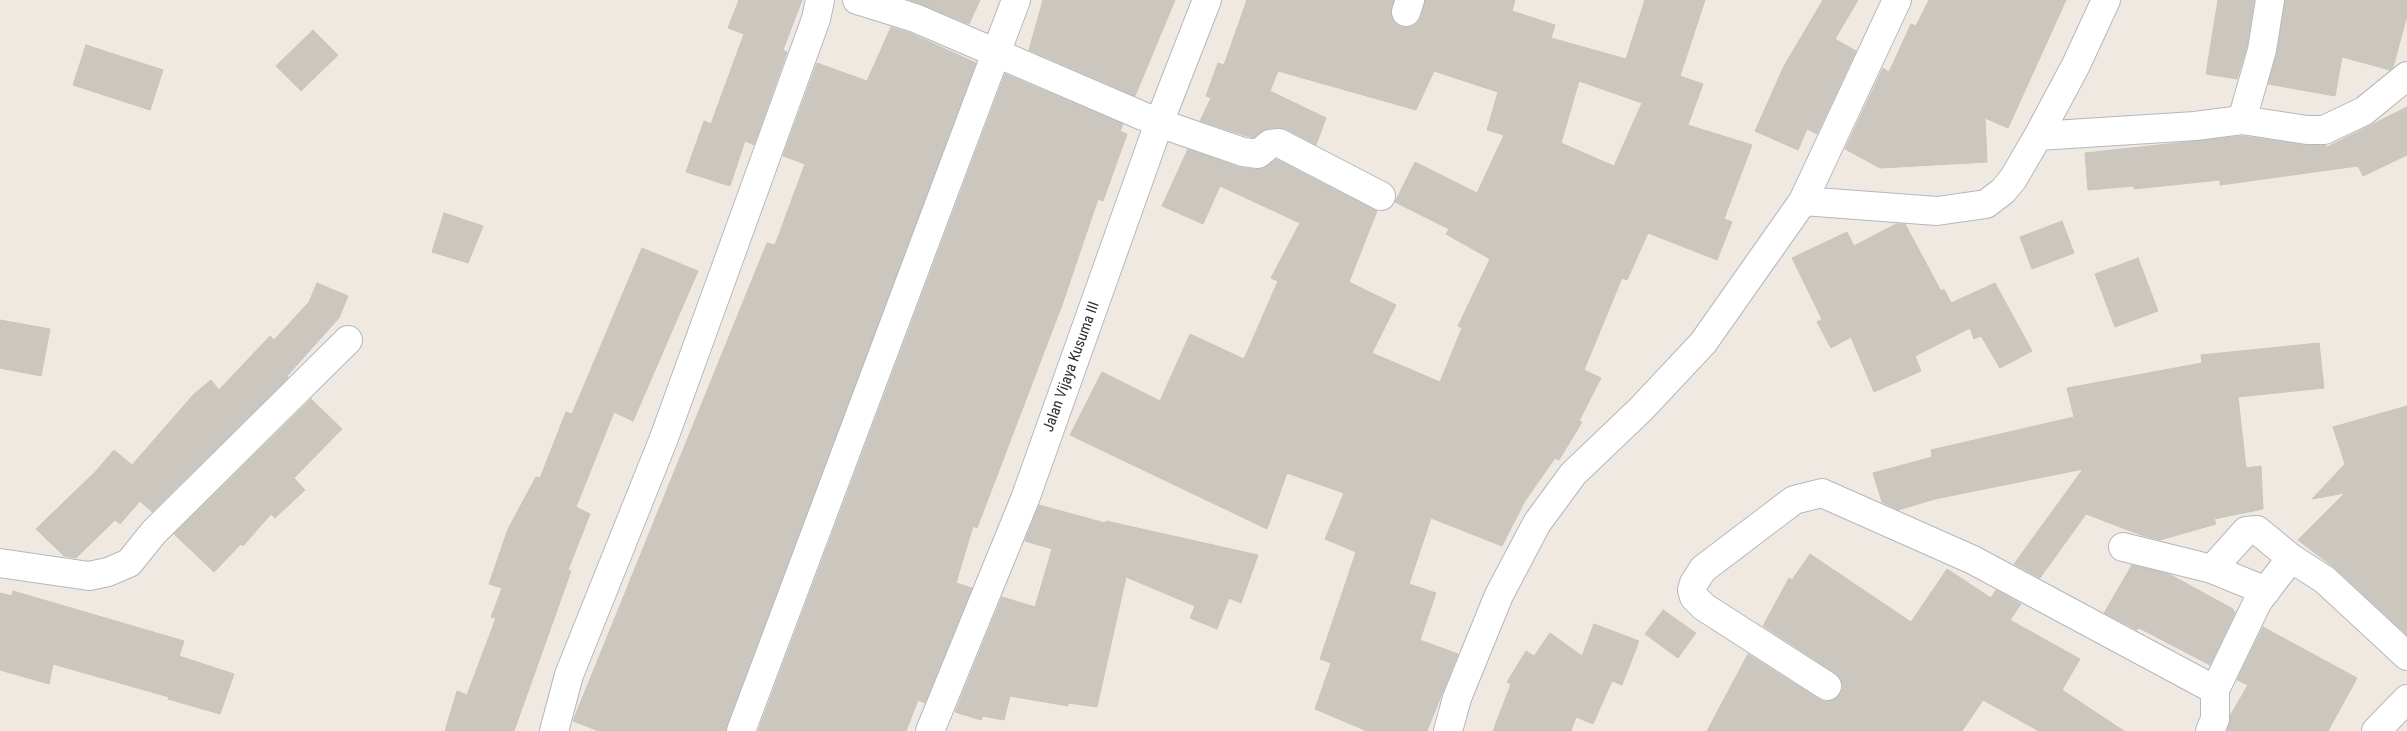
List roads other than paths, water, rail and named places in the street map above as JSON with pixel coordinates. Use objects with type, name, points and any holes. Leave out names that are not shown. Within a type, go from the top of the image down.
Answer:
[{"type":"street","points":[[554,731],[569,675],[664,438],[812,28],[820,0]]},
{"type":"street","points":[[857,0],[915,18],[1158,123],[1251,154],[1258,154],[1270,144],[1279,143],[1381,196]]},
{"type":"street","points":[[741,731],[1016,0]]},
{"type":"street","name":"Jalan Vijaya Kusuma III","points":[[930,731],[1025,499],[1158,123],[1207,0]]},
{"type":"street","points":[[1448,731],[1457,698],[1499,595],[1538,523],[1573,474],[1641,409],[1703,343],[1803,201],[1897,0]]},
{"type":"street","points":[[1803,201],[1937,211],[1986,204],[2003,191],[2013,179],[2076,65],[2106,0]]},
{"type":"street","points":[[2242,120],[2262,50],[2270,0]]},
{"type":"street","points":[[2038,136],[2195,126],[2242,120],[2307,130],[2324,130],[2364,111],[2407,76]]},
{"type":"street","points":[[0,563],[89,576],[108,572],[129,563],[154,532],[348,340]]},
{"type":"street","points":[[1827,686],[1704,607],[1694,597],[1692,590],[1703,569],[1786,506],[1807,495],[1822,493],[1973,560],[2215,690]]},
{"type":"street","points":[[2212,569],[2246,531],[2257,530],[2291,558],[2325,580],[2407,656]]},
{"type":"street","points":[[2123,547],[2212,569],[2266,591]]},
{"type":"street","points":[[2210,731],[2215,719],[2215,690],[2266,591],[2291,558]]},
{"type":"street","points":[[2376,731],[2407,699]]}]
